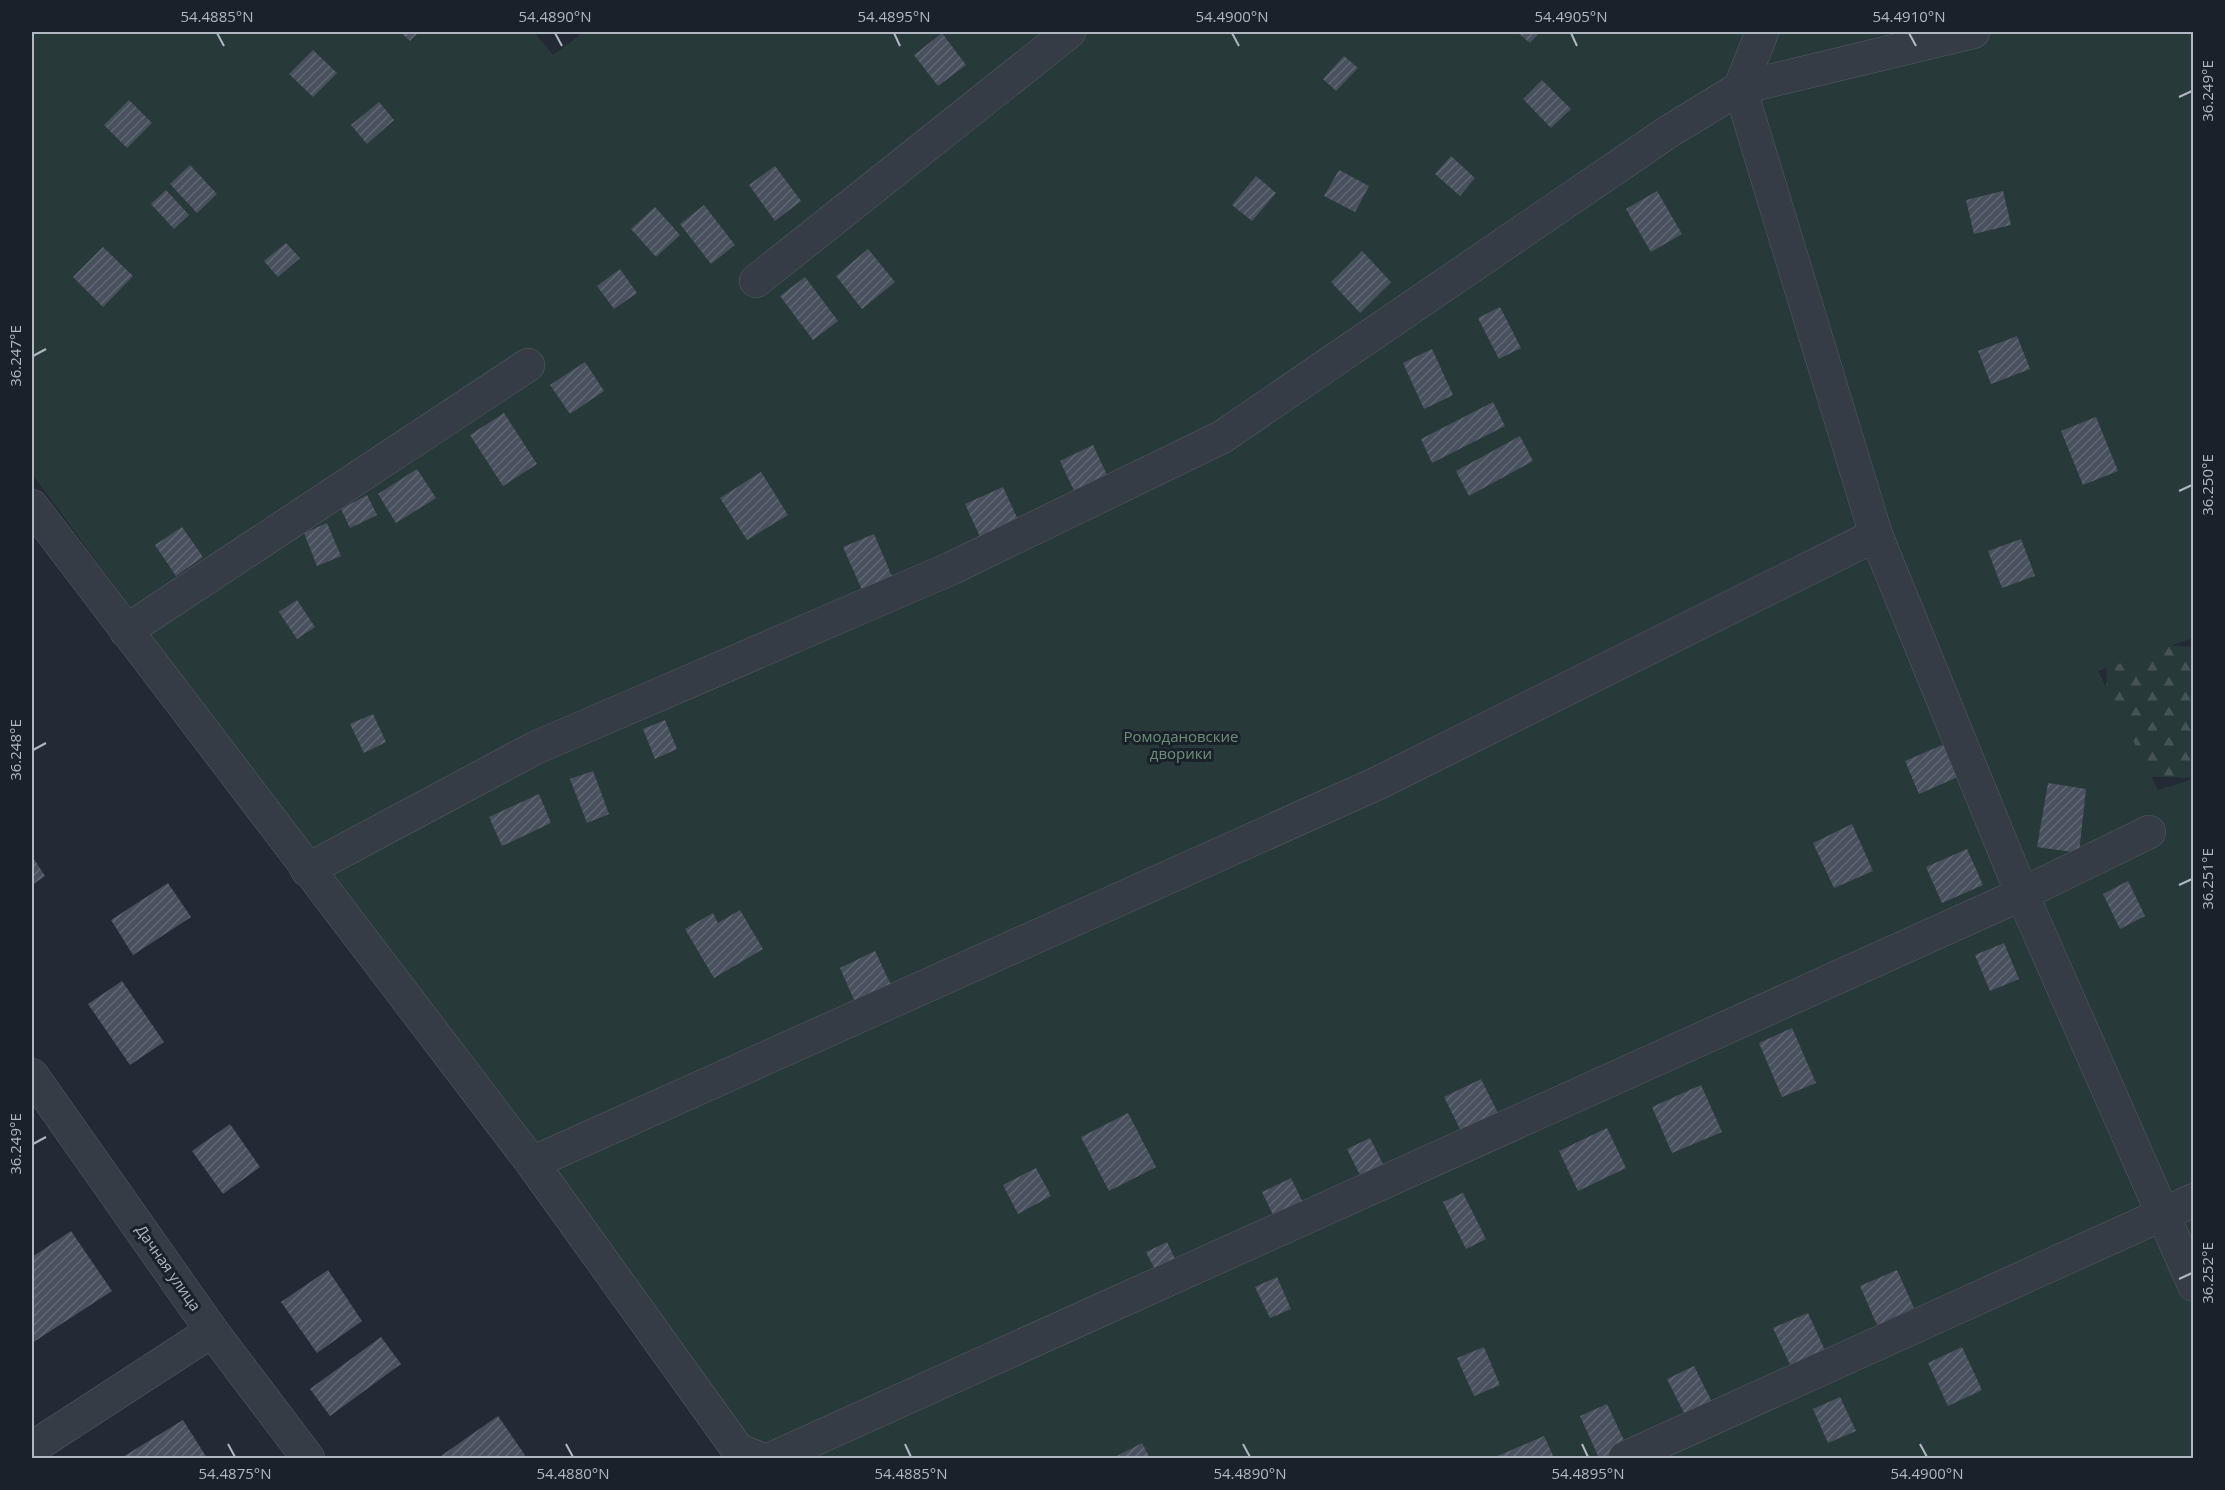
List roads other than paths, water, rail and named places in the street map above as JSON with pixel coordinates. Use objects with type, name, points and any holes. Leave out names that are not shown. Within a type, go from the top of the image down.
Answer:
[{"type":"street","points":[[756,281],[1069,32]]},
{"type":"street","points":[[1762,32],[1740,88],[1876,535],[2022,894],[2193,1285]]},
{"type":"street","points":[[307,870],[535,748],[952,568],[1222,437],[1668,132],[1740,88],[1973,32]]},
{"type":"street","points":[[126,631],[528,365]]},
{"type":"street","points":[[32,506],[532,1163],[738,1450],[758,1458]]},
{"type":"street","points":[[532,1163],[1378,783],[1876,535]]},
{"type":"street","points":[[773,1458],[2022,894],[2149,832]]},
{"type":"street","name":"Дачная улица","points":[[32,1075],[212,1331],[308,1458]]},
{"type":"street","points":[[1625,1458],[2193,1200]]},
{"type":"street","points":[[32,1449],[212,1331]]},
{"type":"park label","name":"Ромодановские дворики","points":[[1181,746]]}]
